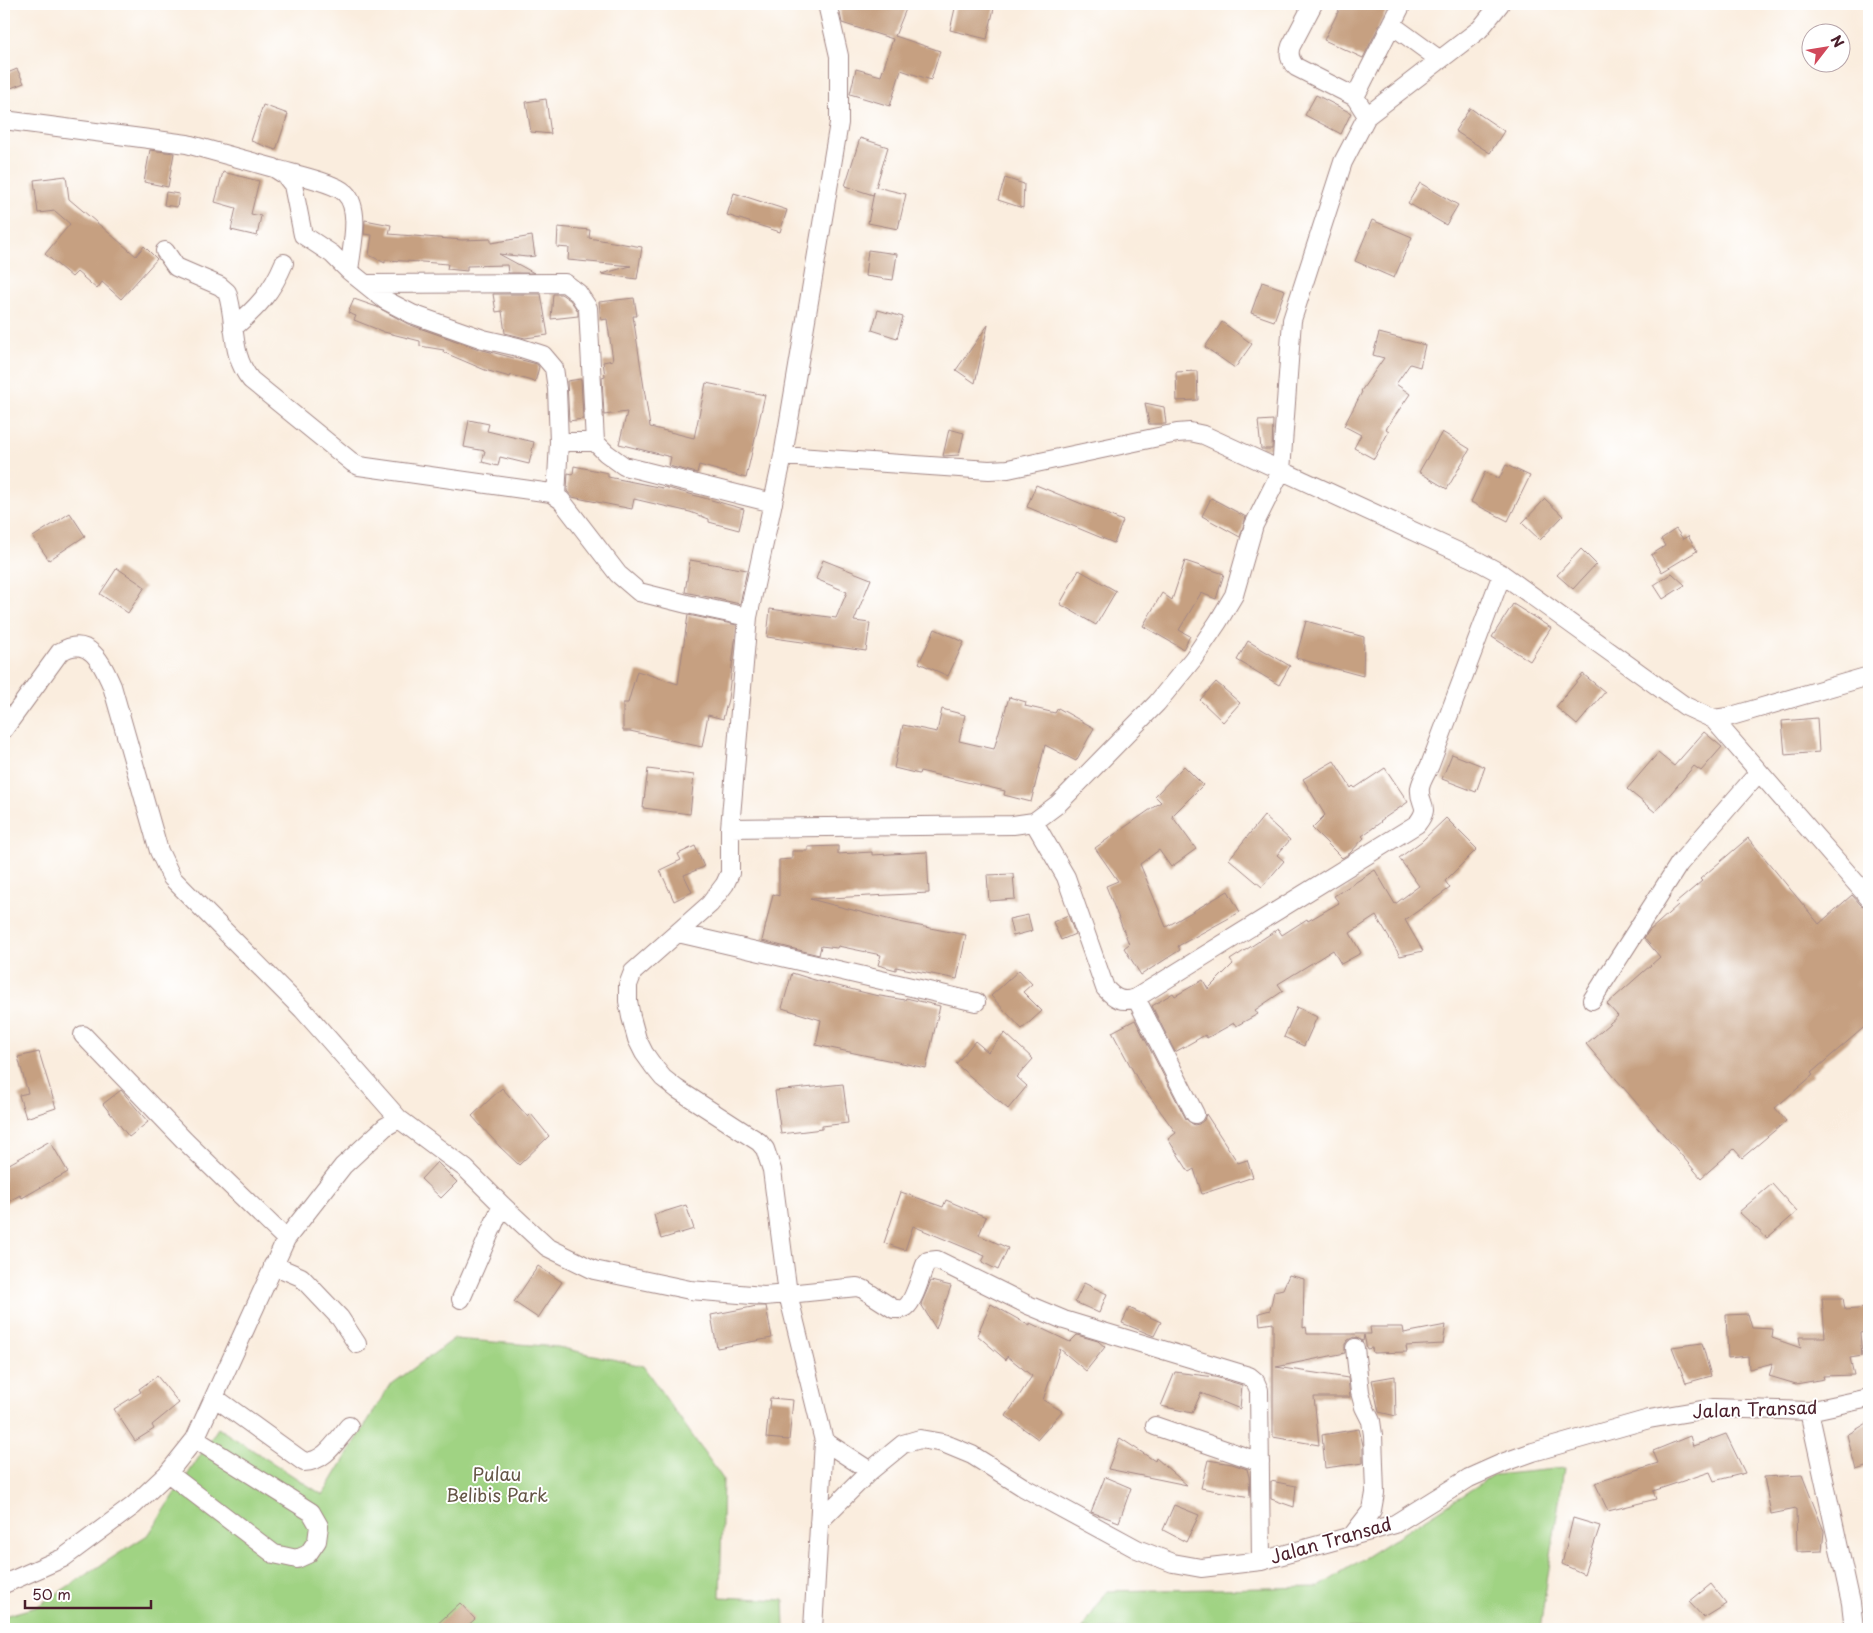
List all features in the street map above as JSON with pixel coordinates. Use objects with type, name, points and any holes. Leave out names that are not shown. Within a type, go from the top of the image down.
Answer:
[{"type":"street","points":[[812,1629],[824,1441],[788,1294],[772,1170],[765,1149],[759,1142],[663,1078],[644,1053],[631,1017],[628,985],[633,972],[710,904],[725,884],[730,873],[730,828],[748,617],[783,456],[839,122],[839,56],[827,4]]},
{"type":"street","points":[[1313,4],[1289,51],[1292,63],[1296,68],[1355,97],[1367,116]]},
{"type":"street","points":[[1355,97],[1402,4]]},
{"type":"street","points":[[730,828],[1013,825],[1034,822],[1058,804],[1157,703],[1192,659],[1234,595],[1254,525],[1281,471],[1292,320],[1343,162],[1367,116],[1480,30],[1500,4]]},
{"type":"street","points":[[1392,25],[1440,60]]},
{"type":"street","points":[[4,120],[187,144],[333,186],[345,193],[354,208],[349,271]]},
{"type":"street","points":[[274,168],[285,175],[294,185],[303,235],[332,254],[349,271],[385,300],[412,314],[483,340],[518,347],[543,355],[554,368],[559,415],[556,496]]},
{"type":"street","points":[[166,251],[176,267],[220,286],[227,292],[236,351],[241,366],[251,380],[353,463],[359,466],[544,492],[556,496],[618,574],[639,592],[748,617]]},
{"type":"street","points":[[233,328],[256,308],[270,291],[284,263]]},
{"type":"street","points":[[366,284],[564,283],[578,293],[588,308],[596,442],[606,453],[624,466],[772,503]]},
{"type":"street","points":[[783,456],[989,470],[1008,469],[1177,433],[1190,432],[1204,435],[1478,561],[1502,574],[1685,706],[1713,719],[1869,898]]},
{"type":"street","points":[[559,442],[596,442]]},
{"type":"street","points":[[1034,822],[1051,848],[1066,877],[1105,988],[1119,1000],[1127,1001],[1136,998],[1418,824],[1425,809],[1420,786],[1430,765],[1502,574]]},
{"type":"street","points":[[4,729],[60,652],[71,646],[84,646],[91,651],[104,669],[112,686],[159,851],[172,878],[303,1010],[399,1119],[466,1169],[547,1247],[594,1270],[690,1290],[764,1296],[857,1288],[863,1289],[894,1309],[900,1310],[905,1308],[910,1301],[925,1265],[928,1262],[937,1260],[1028,1305],[1064,1320],[1249,1376],[1255,1381],[1259,1390],[1261,1561]]},
{"type":"street","points":[[1713,719],[1728,717],[1869,676]]},
{"type":"street","points":[[1592,1000],[1679,864],[1759,772]]},
{"type":"street","points":[[678,933],[976,1002]]},
{"type":"street","points":[[1136,998],[1195,1114]]},
{"type":"street","points":[[83,1035],[185,1141],[286,1239]]},
{"type":"street","points":[[4,1584],[63,1558],[133,1506],[168,1473],[195,1439],[286,1239],[344,1166],[385,1127],[399,1119]]},
{"type":"street","points":[[461,1299],[502,1205]]},
{"type":"street","points":[[273,1265],[301,1277],[340,1318],[357,1344]]},
{"type":"street","points":[[1351,1538],[1372,1510],[1375,1493],[1374,1435],[1360,1392],[1356,1348]]},
{"type":"street","points":[[214,1397],[304,1462],[312,1462],[322,1458],[349,1426]]},
{"type":"street","name":"Jalan Transad","points":[[819,1522],[870,1471],[902,1444],[920,1439],[943,1443],[972,1455],[1023,1487],[1137,1549],[1173,1563],[1201,1568],[1261,1561],[1351,1538],[1395,1524],[1469,1478],[1505,1462],[1533,1452],[1649,1419],[1713,1408],[1809,1410],[1869,1398]]},
{"type":"street","points":[[1809,1410],[1851,1603],[1854,1629]]},
{"type":"street","points":[[1155,1426],[1260,1462]]},
{"type":"street","points":[[168,1473],[274,1554],[297,1559],[308,1554],[317,1541],[319,1526],[311,1512],[195,1439]]},
{"type":"street","points":[[824,1441],[870,1471]]},
{"type":"green space","name":"Pulau Belibis Park","points":[[454,1339],[558,1347],[643,1366],[723,1479],[720,1597],[784,1600],[785,1629],[4,1629],[4,1616],[36,1607],[149,1534],[218,1428],[323,1495],[389,1386]]},
{"type":"green space","points":[[1564,1468],[1540,1629],[1082,1629],[1107,1591],[1319,1587],[1494,1475]]},
{"type":"building","points":[[843,4],[908,4],[895,36],[940,51],[931,80],[901,70],[890,106],[850,94],[856,69],[881,76],[893,39],[842,23],[840,13]]},
{"type":"building","points":[[956,4],[995,4],[987,39],[950,30]]},
{"type":"building","points":[[1342,4],[1390,4],[1363,58],[1324,40]]},
{"type":"building","points":[[17,69],[24,83],[11,88],[5,74]]},
{"type":"building","points":[[1316,95],[1351,113],[1341,134],[1305,115]]},
{"type":"building","points":[[546,99],[551,134],[531,132],[526,102]]},
{"type":"building","points":[[263,105],[288,114],[276,150],[251,141]]},
{"type":"building","points":[[1470,108],[1504,131],[1490,153],[1455,131]]},
{"type":"building","points":[[860,138],[888,147],[876,187],[906,194],[898,229],[868,223],[874,192],[873,195],[845,186]]},
{"type":"building","points":[[150,150],[174,153],[168,187],[144,182]]},
{"type":"building","points":[[223,172],[259,181],[251,214],[261,216],[257,236],[231,230],[236,208],[215,202]]},
{"type":"building","points":[[66,176],[69,199],[136,256],[144,246],[157,259],[121,299],[102,282],[97,289],[77,272],[72,277],[45,254],[70,224],[55,211],[38,213],[34,180]]},
{"type":"building","points":[[1005,178],[1024,184],[1023,208],[998,200]]},
{"type":"building","points":[[1420,183],[1458,205],[1446,225],[1408,203]]},
{"type":"building","points":[[166,192],[179,194],[177,207],[164,205]]},
{"type":"building","points":[[734,193],[787,210],[780,232],[727,215]]},
{"type":"building","points":[[365,220],[391,225],[389,234],[462,240],[491,239],[491,243],[532,236],[535,256],[499,254],[534,273],[508,273],[507,265],[467,266],[467,271],[447,269],[448,264],[385,260],[385,263],[369,255],[372,235],[364,234]]},
{"type":"building","points":[[1372,220],[1412,237],[1394,278],[1355,261]]},
{"type":"building","points":[[558,227],[590,230],[589,238],[642,247],[637,279],[601,274],[631,266],[568,260],[569,248],[557,247]]},
{"type":"building","points":[[868,250],[897,254],[893,280],[865,276]]},
{"type":"building","points":[[1262,282],[1285,290],[1274,321],[1251,313]]},
{"type":"building","points":[[493,294],[541,294],[548,335],[525,338],[505,333],[502,311],[496,312]]},
{"type":"building","points":[[553,294],[561,294],[570,300],[578,311],[578,316],[551,319]]},
{"type":"building","points":[[634,298],[637,316],[633,316],[650,427],[694,438],[706,383],[765,395],[746,478],[699,465],[697,473],[669,466],[671,457],[619,444],[627,412],[604,415],[602,377],[605,376],[603,362],[613,360],[607,319],[601,320],[599,302]]},
{"type":"building","points":[[354,299],[377,307],[408,324],[479,349],[537,364],[539,367],[535,382],[485,370],[443,352],[444,350],[420,346],[420,341],[384,332],[354,320],[356,316],[348,313]]},
{"type":"building","points":[[878,310],[903,317],[897,338],[872,330]]},
{"type":"building","points":[[1222,322],[1252,344],[1235,368],[1205,347]]},
{"type":"building","points":[[988,325],[975,383],[956,370]]},
{"type":"building","points":[[1379,333],[1425,345],[1420,367],[1410,364],[1396,384],[1410,394],[1386,429],[1389,431],[1374,459],[1354,448],[1361,435],[1344,426],[1361,391],[1384,358],[1373,355]]},
{"type":"building","points":[[1197,371],[1198,400],[1177,401],[1176,372]]},
{"type":"building","points":[[581,379],[583,419],[569,421],[567,381]]},
{"type":"building","points":[[1145,403],[1164,407],[1166,424],[1149,424]]},
{"type":"building","points":[[469,420],[489,424],[487,431],[534,442],[529,464],[500,457],[498,466],[482,462],[485,451],[464,447]]},
{"type":"building","points":[[1273,420],[1272,449],[1261,449],[1258,421]]},
{"type":"building","points":[[949,429],[964,433],[959,455],[943,456]]},
{"type":"building","points":[[1442,432],[1470,449],[1447,489],[1419,472]]},
{"type":"building","points":[[1506,465],[1530,476],[1508,521],[1471,502],[1485,472],[1499,479]]},
{"type":"building","points":[[574,466],[608,473],[608,477],[664,487],[744,509],[739,530],[709,522],[709,519],[690,512],[634,499],[632,509],[572,497],[567,491],[568,473],[573,474]]},
{"type":"building","points":[[1036,485],[1123,521],[1114,543],[1027,507]]},
{"type":"building","points":[[1211,498],[1246,517],[1240,537],[1202,516]]},
{"type":"building","points":[[1545,499],[1563,516],[1540,540],[1522,523]]},
{"type":"building","points":[[70,513],[85,536],[49,560],[33,537]]},
{"type":"building","points":[[1676,529],[1683,539],[1688,536],[1697,551],[1662,572],[1651,555],[1665,546],[1661,539]]},
{"type":"building","points":[[1581,549],[1596,564],[1573,589],[1557,575]]},
{"type":"building","points":[[690,560],[747,570],[740,604],[685,592]]},
{"type":"building","points":[[823,560],[871,579],[854,621],[870,623],[866,651],[767,637],[770,609],[836,618],[847,592],[816,579]]},
{"type":"building","points":[[1185,561],[1224,574],[1216,599],[1201,593],[1179,630],[1190,636],[1183,649],[1143,626],[1162,593],[1172,600]]},
{"type":"building","points":[[117,568],[145,587],[128,613],[100,594]]},
{"type":"building","points":[[1079,570],[1116,591],[1096,625],[1060,604]]},
{"type":"building","points":[[1672,573],[1685,585],[1663,599],[1654,585]]},
{"type":"building","points":[[1513,604],[1551,628],[1530,661],[1492,637]]},
{"type":"building","points":[[688,615],[737,625],[728,699],[723,719],[708,715],[702,747],[623,731],[623,703],[628,703],[637,671],[678,684]]},
{"type":"building","points":[[1306,621],[1364,637],[1363,676],[1296,658]]},
{"type":"building","points":[[935,629],[964,642],[948,676],[919,663]]},
{"type":"building","points":[[1248,641],[1290,666],[1279,685],[1237,660]]},
{"type":"building","points":[[1583,674],[1605,692],[1577,725],[1556,707]]},
{"type":"building","points":[[1216,682],[1240,703],[1223,722],[1200,700]]},
{"type":"building","points":[[1009,697],[1026,702],[1025,706],[1055,713],[1058,708],[1094,728],[1076,761],[1045,745],[1031,802],[1004,795],[1005,791],[920,771],[919,774],[894,768],[903,725],[937,732],[942,709],[965,715],[959,741],[994,749]]},
{"type":"building","points":[[1817,718],[1819,752],[1785,755],[1782,721]]},
{"type":"building","points":[[1704,732],[1722,747],[1701,771],[1694,766],[1655,812],[1627,789],[1658,753],[1674,766]]},
{"type":"building","points":[[1452,754],[1485,767],[1476,792],[1442,779]]},
{"type":"building","points":[[1334,761],[1351,788],[1353,786],[1355,788],[1385,768],[1408,802],[1362,836],[1364,838],[1350,853],[1342,858],[1312,828],[1325,815],[1303,779]]},
{"type":"building","points":[[1184,766],[1203,785],[1172,816],[1196,849],[1171,867],[1159,850],[1140,864],[1166,927],[1228,891],[1240,912],[1178,946],[1180,950],[1141,975],[1124,948],[1129,944],[1106,886],[1118,881],[1095,848],[1161,802],[1155,796]]},
{"type":"building","points":[[648,769],[694,775],[690,814],[643,808]]},
{"type":"building","points":[[1264,816],[1290,840],[1277,855],[1284,861],[1262,887],[1229,859]]},
{"type":"building","points":[[1446,818],[1477,849],[1445,881],[1450,888],[1405,920],[1423,951],[1400,956],[1376,916],[1350,933],[1361,953],[1341,964],[1333,950],[1278,984],[1283,991],[1255,1010],[1258,1014],[1236,1026],[1234,1023],[1207,1038],[1205,1035],[1175,1052],[1152,1006],[1173,993],[1175,996],[1203,980],[1208,989],[1233,964],[1230,960],[1278,929],[1282,935],[1307,919],[1308,921],[1339,903],[1334,896],[1375,870],[1395,904],[1419,886],[1399,858],[1422,841]]},
{"type":"building","points":[[1748,838],[1819,924],[1852,895],[1861,905],[1869,908],[1869,1023],[1811,1073],[1813,1075],[1775,1108],[1786,1121],[1742,1158],[1734,1149],[1701,1178],[1586,1044],[1618,1016],[1607,1004],[1660,957],[1644,938],[1649,931],[1678,905],[1676,903],[1702,881],[1700,879]]},
{"type":"building","points":[[695,846],[704,867],[684,875],[692,892],[674,901],[660,870],[681,860],[678,854]]},
{"type":"building","points":[[838,846],[838,854],[872,852],[872,855],[927,852],[929,893],[810,899],[899,922],[966,935],[957,979],[896,967],[896,970],[878,965],[881,955],[838,946],[837,948],[821,946],[819,955],[762,941],[773,894],[779,896],[779,860],[792,859],[792,851],[808,851],[808,847]]},
{"type":"building","points":[[1013,874],[1015,899],[989,901],[987,875]]},
{"type":"building","points":[[1028,915],[1032,931],[1013,936],[1009,919]]},
{"type":"building","points":[[1068,915],[1075,934],[1061,940],[1053,922]]},
{"type":"building","points":[[1019,970],[1032,984],[1023,992],[1042,1011],[1022,1029],[991,996]]},
{"type":"building","points":[[792,973],[874,995],[905,1000],[906,998],[940,1006],[926,1068],[816,1045],[821,1020],[782,1008]]},
{"type":"building","points":[[1297,1007],[1317,1017],[1304,1046],[1284,1037]]},
{"type":"building","points":[[1135,1020],[1186,1119],[1194,1125],[1199,1124],[1204,1120],[1206,1114],[1238,1163],[1247,1160],[1253,1177],[1202,1194],[1194,1169],[1189,1172],[1168,1139],[1176,1133],[1138,1080],[1112,1032]]},
{"type":"building","points":[[1005,1033],[1033,1059],[1017,1077],[1027,1086],[1008,1109],[956,1064],[975,1041],[988,1052]]},
{"type":"building","points":[[39,1052],[56,1108],[26,1118],[19,1095],[28,1093],[18,1057]]},
{"type":"building","points":[[843,1084],[848,1123],[822,1126],[822,1129],[781,1134],[775,1091]]},
{"type":"building","points":[[502,1088],[528,1117],[531,1114],[549,1136],[519,1165],[472,1116]]},
{"type":"building","points":[[121,1090],[148,1122],[129,1137],[103,1104]]},
{"type":"building","points":[[50,1141],[68,1172],[22,1198],[20,1195],[4,1204],[4,1167]]},
{"type":"building","points":[[437,1162],[457,1182],[441,1198],[421,1179]]},
{"type":"building","points":[[1772,1184],[1797,1212],[1767,1238],[1739,1212]]},
{"type":"building","points":[[901,1192],[943,1207],[946,1200],[986,1217],[979,1235],[1008,1248],[998,1270],[982,1262],[985,1256],[913,1226],[905,1250],[884,1243]]},
{"type":"building","points":[[686,1205],[694,1229],[661,1239],[654,1215]]},
{"type":"building","points":[[538,1266],[562,1282],[538,1318],[514,1302]]},
{"type":"building","points":[[1289,1275],[1304,1279],[1303,1328],[1306,1327],[1307,1334],[1371,1334],[1370,1327],[1403,1327],[1404,1333],[1446,1325],[1443,1344],[1406,1346],[1407,1352],[1373,1353],[1372,1348],[1367,1349],[1364,1335],[1363,1341],[1354,1337],[1348,1340],[1345,1344],[1345,1353],[1276,1367],[1348,1378],[1350,1397],[1314,1397],[1319,1445],[1273,1437],[1273,1323],[1260,1325],[1259,1313],[1270,1310],[1274,1291],[1283,1289]]},
{"type":"building","points":[[931,1281],[951,1286],[936,1329],[921,1304]]},
{"type":"building","points":[[1084,1283],[1107,1294],[1099,1313],[1075,1302]]},
{"type":"building","points":[[1822,1298],[1843,1298],[1845,1310],[1869,1308],[1869,1331],[1860,1333],[1862,1356],[1850,1358],[1854,1375],[1823,1376],[1824,1379],[1796,1384],[1769,1376],[1773,1363],[1749,1369],[1748,1356],[1728,1358],[1726,1315],[1748,1314],[1752,1328],[1773,1329],[1772,1338],[1801,1348],[1799,1337],[1825,1337]]},
{"type":"building","points":[[991,1304],[1030,1326],[1030,1323],[1070,1342],[1077,1335],[1098,1341],[1105,1347],[1086,1371],[1060,1349],[1043,1400],[1062,1411],[1038,1439],[1006,1416],[1032,1376],[1007,1356],[1006,1360],[977,1335]]},
{"type":"building","points":[[766,1306],[772,1338],[717,1348],[711,1315]]},
{"type":"building","points":[[1129,1308],[1161,1322],[1154,1336],[1122,1323]]},
{"type":"building","points":[[1702,1343],[1711,1376],[1686,1383],[1672,1347]]},
{"type":"building","points":[[1175,1372],[1215,1377],[1242,1385],[1240,1409],[1201,1393],[1192,1413],[1161,1406]]},
{"type":"building","points":[[157,1376],[179,1403],[152,1425],[154,1429],[135,1441],[114,1409],[141,1392],[139,1389]]},
{"type":"building","points":[[1395,1376],[1396,1416],[1379,1412],[1372,1380]]},
{"type":"building","points":[[770,1398],[793,1400],[789,1440],[766,1438]]},
{"type":"building","points":[[1869,1422],[1869,1466],[1856,1470],[1847,1435]]},
{"type":"building","points":[[1359,1429],[1363,1445],[1363,1463],[1325,1468],[1322,1435]]},
{"type":"building","points":[[1726,1434],[1745,1473],[1714,1481],[1710,1472],[1653,1491],[1656,1499],[1608,1511],[1595,1483],[1658,1463],[1653,1451],[1690,1436],[1693,1446]]},
{"type":"building","points":[[1120,1438],[1155,1461],[1156,1458],[1187,1485],[1108,1469]]},
{"type":"building","points":[[1208,1460],[1247,1469],[1250,1497],[1201,1488]]},
{"type":"building","points":[[1802,1475],[1824,1531],[1822,1551],[1797,1552],[1796,1509],[1771,1514],[1764,1477]]},
{"type":"building","points":[[1105,1477],[1131,1488],[1119,1522],[1091,1512]]},
{"type":"building","points":[[1271,1481],[1296,1486],[1294,1507],[1271,1499]]},
{"type":"building","points":[[1174,1505],[1199,1515],[1186,1542],[1163,1530]]},
{"type":"building","points":[[1573,1518],[1600,1526],[1584,1574],[1562,1564]]},
{"type":"building","points":[[1711,1584],[1727,1604],[1704,1618],[1689,1602]]},
{"type":"building","points":[[460,1603],[475,1619],[464,1629],[432,1629]]}]
